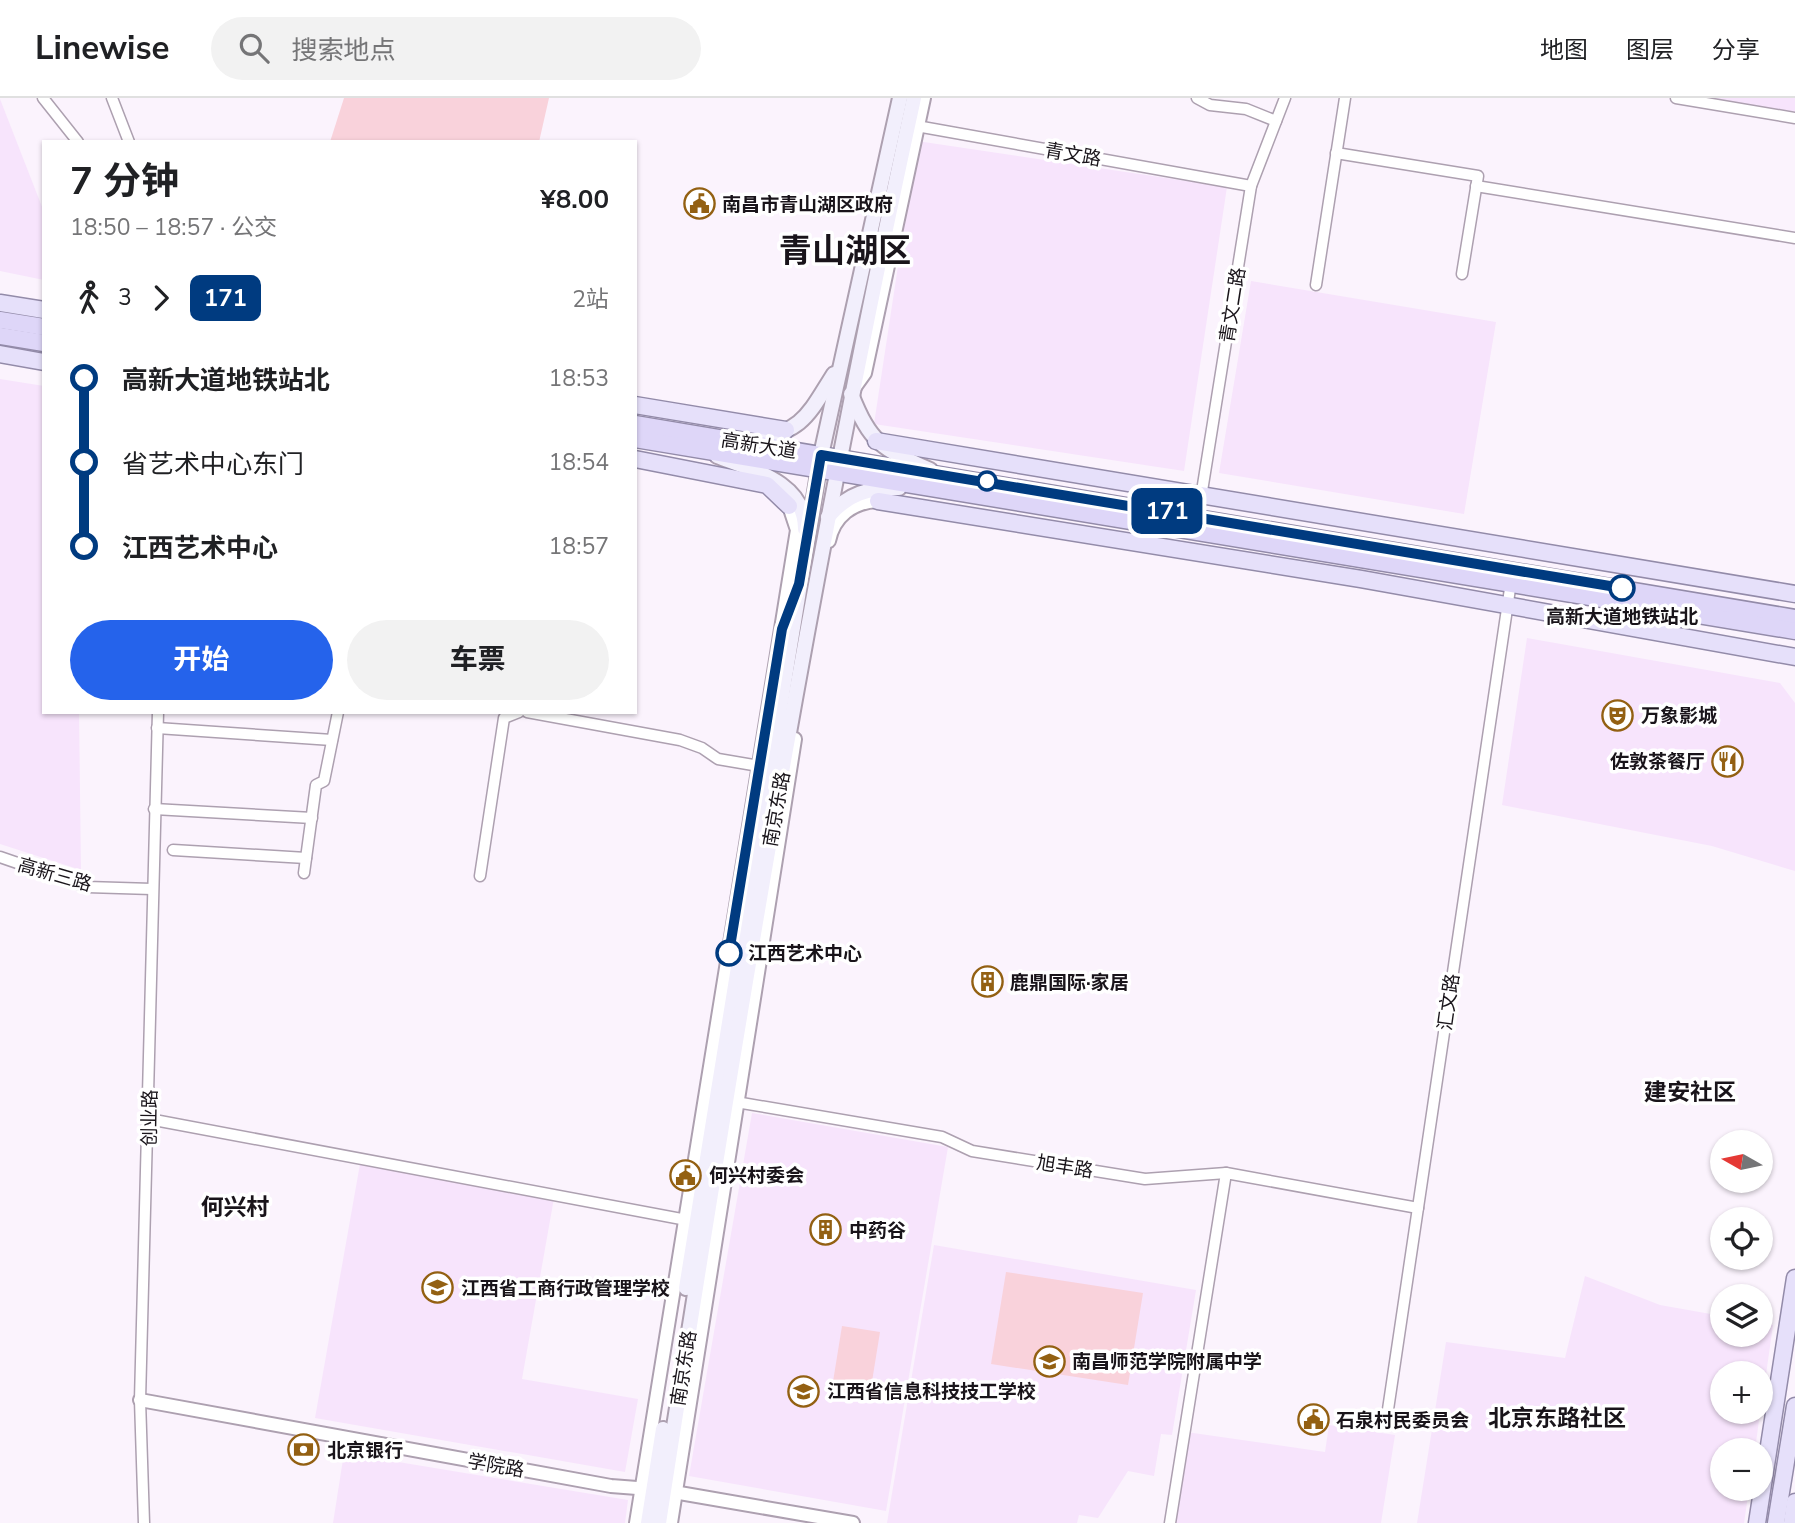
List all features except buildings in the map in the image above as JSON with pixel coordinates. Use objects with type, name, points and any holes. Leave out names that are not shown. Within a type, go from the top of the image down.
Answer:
[{"type":"highway","points":[[0,320],[42,327]]},
{"type":"highway","points":[[0,336],[42,343]]},
{"type":"highway","name":"高新大道","points":[[637,424],[744,442],[820,462]]},
{"type":"highway","name":"高新大道","points":[[637,439],[703,450],[820,462],[933,480],[1511,582],[1787,618]]},
{"type":"highway","name":"高新大道","points":[[933,480],[1198,516],[1787,618],[1795,631]]},
{"type":"main road","name":"南京东路","points":[[648,1523],[659,1490],[827,518],[907,124],[900,98]]},
{"type":"main road","name":"南京东路","points":[[659,1523],[659,1490],[691,1221],[727,1100],[799,584],[820,462],[865,257],[914,98]]},
{"type":"main road","points":[[0,303],[42,310]]},
{"type":"main road","points":[[0,354],[42,362]]},
{"type":"main road","points":[[744,442],[769,438],[811,414],[841,365]]},
{"type":"main road","points":[[851,394],[865,429],[876,441],[933,480]]},
{"type":"main road","points":[[637,405],[786,430]]},
{"type":"main road","points":[[876,441],[1200,498],[1795,594]]},
{"type":"main road","points":[[703,450],[782,483],[805,516],[805,552]]},
{"type":"main road","points":[[637,459],[767,485],[789,506]]},
{"type":"main road","points":[[827,518],[838,505],[869,488],[933,480]]},
{"type":"main road","points":[[878,501],[1361,579],[1795,657]]},
{"type":"main road","points":[[1787,618],[1795,638]]},
{"type":"main road","points":[[1757,1523],[1795,1278]]},
{"type":"main road","points":[[1776,1523],[1795,1406]]},
{"type":"main road","points":[[1792,1523],[1795,1502]]},
{"type":"street","points":[[43,98],[76,140]]},
{"type":"street","points":[[112,98],[129,140]]},
{"type":"street","points":[[865,257],[864,232],[894,98]]},
{"type":"street","points":[[907,124],[924,98]]},
{"type":"street","points":[[1197,98],[1210,105],[1246,109],[1276,121]]},
{"type":"street","name":"青文二路","points":[[1198,516],[1251,187],[1284,98]]},
{"type":"street","points":[[1316,285],[1345,98]]},
{"type":"street","points":[[1676,98],[1795,118]]},
{"type":"street","name":"青文路","points":[[907,124],[1251,187]]},
{"type":"street","points":[[1336,153],[1478,176],[1462,274]]},
{"type":"street","points":[[1476,186],[1795,238]]},
{"type":"street","points":[[727,1100],[793,752],[831,533],[837,520],[848,510],[861,502],[878,501]]},
{"type":"street","points":[[149,1119],[691,1221],[797,530],[789,506]]},
{"type":"street","name":"汇文路","points":[[1386,1423],[1511,582]]},
{"type":"street","points":[[782,629],[799,584]]},
{"type":"street","name":"创业路","points":[[144,1523],[140,1400],[158,714]]},
{"type":"street","points":[[304,873],[316,785],[324,781],[338,714]]},
{"type":"street","points":[[480,876],[504,718],[514,714]]},
{"type":"street","points":[[538,714],[680,740],[702,748],[718,759],[759,766]]},
{"type":"street","points":[[157,728],[332,740]]},
{"type":"street","points":[[154,809],[312,818]]},
{"type":"street","points":[[173,850],[306,858]]},
{"type":"street","name":"高新三路","points":[[0,857],[87,887],[152,889]]},
{"type":"street","name":"旭丰路","points":[[727,1100],[942,1137],[972,1151],[1145,1179],[1226,1173],[1418,1208]]},
{"type":"street","points":[[1170,1523],[1226,1173]]},
{"type":"street","name":"学院路","points":[[140,1400],[611,1486],[659,1490],[853,1523]]},
{"type":"street","points":[[636,1523],[659,1490]]},
{"type":"street","points":[[659,1490],[671,1523]]},
{"type":"shaded area","points":[[344,98],[549,98],[539,140],[331,140]]},
{"type":"shaded area","points":[[1710,98],[1795,98],[1795,112]]},
{"type":"shaded area","points":[[0,99],[42,207],[42,280],[0,271]]},
{"type":"shaded area","points":[[917,141],[1227,187],[1184,471],[874,424]]},
{"type":"shaded area","points":[[1251,281],[1496,322],[1464,514],[1219,473]]},
{"type":"shaded area","points":[[0,379],[42,386],[42,714],[79,714],[81,870],[0,844]]},
{"type":"shaded area","points":[[1527,638],[1780,683],[1795,703],[1795,871],[1712,846],[1502,805]]},
{"type":"shaded area","points":[[752,1113],[948,1147],[886,1511],[689,1476]]},
{"type":"shaded area","name":"江西省工商行政管理学校","points":[[360,1164],[554,1198],[522,1379],[638,1399],[625,1472],[315,1418]]},
{"type":"shaded area","name":"南昌师范学院附属中学","points":[[934,1245],[1196,1290],[1172,1435],[1161,1434],[1154,1476],[1128,1471],[1098,1518],[1079,1515],[1077,1523],[887,1523]]},
{"type":"shaded area","points":[[1006,1272],[1143,1293],[1128,1385],[991,1364]]},
{"type":"shaded area","points":[[1585,1276],[1660,1305],[1710,1314],[1710,1347],[1770,1347],[1768,1361],[1710,1361],[1710,1424],[1758,1424],[1757,1438],[1710,1438],[1710,1501],[1747,1501],[1744,1523],[1417,1523],[1446,1342],[1565,1358]]},
{"type":"shaded area","points":[[842,1326],[880,1332],[869,1400],[831,1394]]},
{"type":"shaded area","points":[[1329,1425],[1395,1435],[1381,1523],[1172,1523],[1186,1432],[1325,1452]]},
{"type":"shaded area","points":[[344,1453],[628,1500],[625,1523],[333,1523]]},
{"type":"bus line","name":"171","points":[[729,953],[782,629],[799,584],[821,455],[1622,588]]},
{"type":"place","name":"南昌市青山湖区政府","points":[[699,204]]},
{"type":"place","name":"高新大道地铁站北","points":[[1622,588]]},
{"type":"place","name":"万象影城","points":[[1618,715]]},
{"type":"place","name":"佐敦茶餐厅","points":[[1728,761]]},
{"type":"place","name":"江西艺术中心","points":[[729,953]]},
{"type":"place","name":"鹿鼎国际·家居","points":[[987,982]]},
{"type":"place","name":"何兴村委会","points":[[686,1175]]},
{"type":"place","name":"中药谷","points":[[826,1230]]},
{"type":"place","name":"江西省工商行政管理学校","points":[[438,1288]]},
{"type":"place","name":"南昌师范学院附属中学","points":[[1049,1361]]},
{"type":"place","name":"江西省信息科技技工学校","points":[[804,1391]]},
{"type":"place","name":"石泉村民委员会","points":[[1313,1420]]},
{"type":"place","name":"北京银行","points":[[304,1450]]},
{"type":"district","name":"青山湖区","points":[[845,250]]},
{"type":"district","name":"建安社区","points":[[1690,1092]]},
{"type":"district","name":"何兴村","points":[[235,1207]]},
{"type":"district","name":"北京东路社区","points":[[1557,1418]]}]
